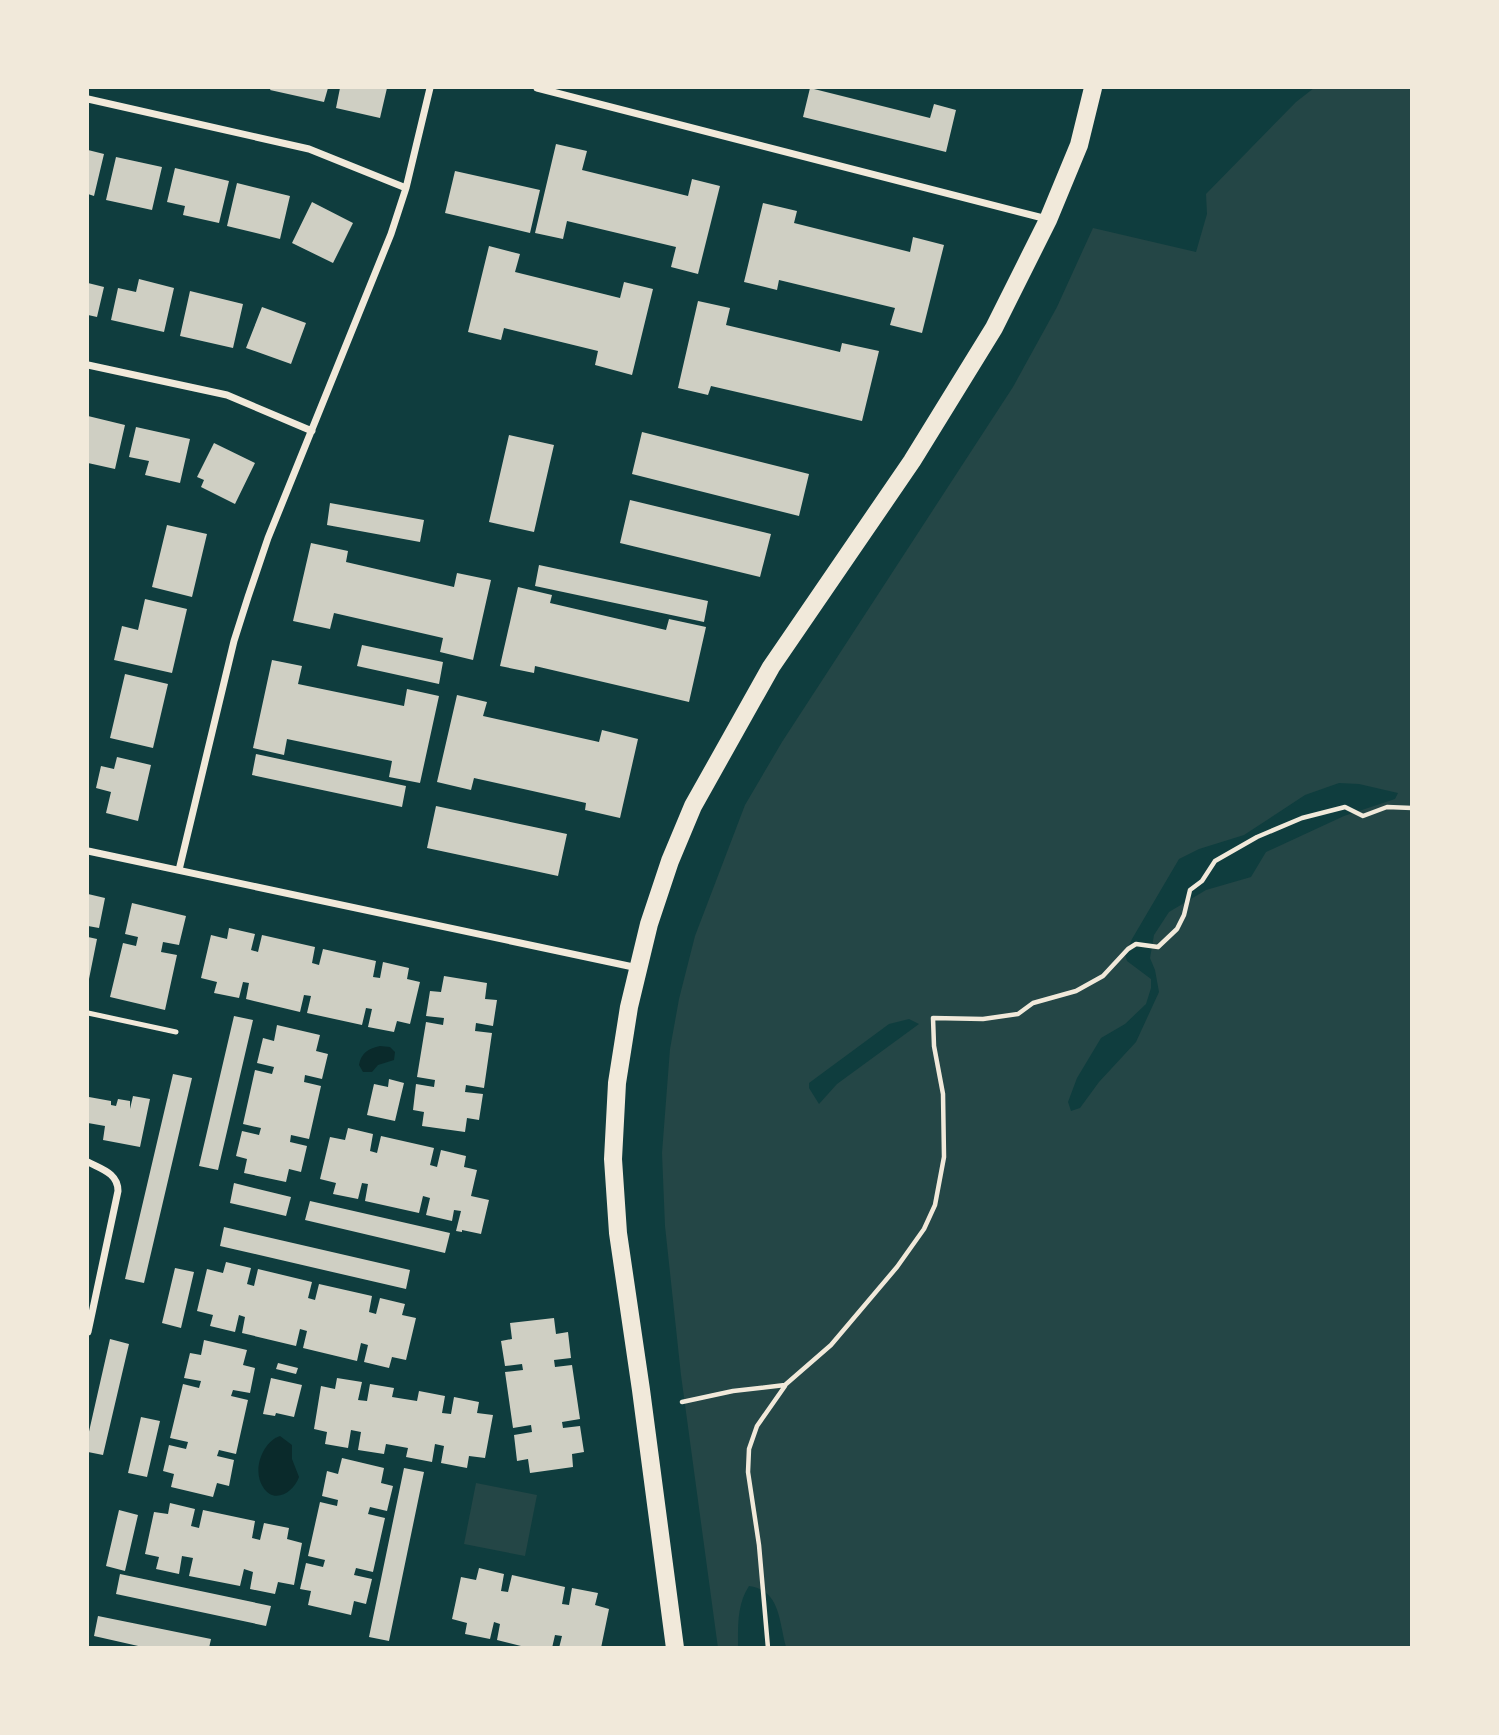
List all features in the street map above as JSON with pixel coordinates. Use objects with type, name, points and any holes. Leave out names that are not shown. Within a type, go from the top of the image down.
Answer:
[{"type":"main road","points":[[675,1647],[618,1233],[613,1159],[617,1083],[629,1007],[649,924],[670,861],[693,806],[720,755],[771,667],[912,461],[994,328],[1048,220],[1079,145],[1093,88]]},
{"type":"street","points":[[179,870],[237,630],[268,538],[391,234],[406,188],[430,88]]},
{"type":"street","points":[[537,88],[1048,220]]},
{"type":"street","points":[[88,99],[309,149],[406,188]]},
{"type":"street","points":[[88,365],[227,395],[312,431]]},
{"type":"street","points":[[88,850],[638,968]]},
{"type":"street","points":[[88,1162],[112,1174],[118,1184],[88,1332]]},
{"type":"lane","points":[[88,1013],[176,1032]]},
{"type":"path","points":[[768,1647],[760,1545],[748,1472],[749,1449],[757,1426],[785,1385],[831,1345],[897,1267],[924,1229],[935,1205],[944,1157],[943,1094],[934,1046],[933,1018],[983,1019],[1018,1014],[1033,1003],[1076,991],[1102,976],[1136,944],[1158,947],[1177,929],[1184,915],[1190,890],[1202,881],[1215,861],[1302,818],[1345,807],[1363,816],[1387,807],[1412,808]]},
{"type":"path","points":[[682,1402],[733,1391],[785,1385]]},
{"type":"shaded area","points":[[1314,88],[1411,88],[1411,1647],[786,1647],[772,1600],[759,1589],[749,1586],[740,1608],[738,1647],[718,1648],[681,1375],[665,1226],[662,1153],[670,1049],[695,936],[745,805],[782,742],[1013,387],[1057,307],[1093,228],[1196,252],[1207,214],[1206,194],[1296,102]],"holes":[[[1339,783],[1359,784],[1398,793],[1395,799],[1344,816],[1266,852],[1251,877],[1206,890],[1169,912],[1154,935],[1150,958],[1159,992],[1136,1042],[1099,1082],[1080,1108],[1071,1111],[1068,1102],[1077,1078],[1101,1038],[1125,1024],[1146,1004],[1151,979],[1127,961],[1125,955],[1179,859],[1199,849],[1244,835],[1305,795]],[[909,1019],[919,1024],[837,1084],[819,1104],[809,1088],[809,1083],[889,1024]]]},
{"type":"shaded area","points":[[380,1046],[390,1047],[395,1052],[394,1060],[378,1065],[372,1072],[363,1072],[359,1065],[362,1057],[369,1050]]},
{"type":"shaded area","points":[[280,1436],[292,1445],[292,1459],[299,1477],[288,1492],[278,1496],[263,1487],[258,1473],[268,1444]]},
{"type":"shaded area","points":[[476,1483],[537,1495],[525,1556],[464,1544]]},
{"type":"building","points":[[328,88],[324,102],[270,90]]},
{"type":"building","points":[[340,88],[387,88],[380,118],[336,108]]},
{"type":"building","points":[[810,88],[930,118],[934,104],[956,110],[946,152],[803,117]]},
{"type":"building","points":[[556,144],[587,151],[582,170],[688,196],[692,179],[720,186],[698,274],[671,267],[676,247],[567,221],[563,239],[535,233]]},
{"type":"building","points":[[88,150],[104,154],[94,196],[88,194]]},
{"type":"building","points":[[116,157],[162,167],[152,210],[106,200]]},
{"type":"building","points":[[175,168],[229,181],[219,223],[183,215],[185,206],[167,202]]},
{"type":"building","points":[[455,171],[540,190],[530,233],[445,213]]},
{"type":"building","points":[[237,183],[290,196],[280,239],[227,226]]},
{"type":"building","points":[[312,202],[353,223],[333,263],[292,243]]},
{"type":"building","points":[[763,203],[797,211],[794,223],[910,252],[913,237],[944,245],[922,333],[890,325],[895,308],[779,280],[777,290],[744,282]]},
{"type":"building","points":[[489,246],[520,254],[515,272],[620,298],[624,282],[653,289],[632,375],[595,365],[598,351],[504,328],[501,340],[468,332]]},
{"type":"building","points":[[139,279],[174,288],[164,332],[111,320],[118,288],[136,292]]},
{"type":"building","points":[[88,283],[104,287],[97,317],[88,315]]},
{"type":"building","points":[[190,291],[243,304],[233,348],[180,336]]},
{"type":"building","points":[[698,301],[730,308],[726,325],[840,352],[842,343],[879,351],[862,421],[711,386],[708,395],[678,388]]},
{"type":"building","points":[[262,307],[306,323],[291,364],[246,348]]},
{"type":"building","points":[[88,416],[125,425],[115,469],[88,463]]},
{"type":"building","points":[[136,427],[190,439],[180,483],[145,475],[149,461],[129,457]]},
{"type":"building","points":[[642,432],[809,474],[799,516],[632,474]]},
{"type":"building","points":[[509,435],[554,445],[534,532],[489,522]]},
{"type":"building","points":[[214,443],[255,463],[235,504],[201,487],[204,480],[197,477]]},
{"type":"building","points":[[630,500],[771,534],[760,577],[620,543]]},
{"type":"building","points":[[330,503],[424,520],[420,542],[327,525]]},
{"type":"building","points":[[167,525],[207,534],[192,597],[152,587]]},
{"type":"building","points":[[311,543],[348,551],[346,562],[454,587],[457,573],[491,580],[473,660],[440,652],[443,638],[334,613],[330,629],[293,621]]},
{"type":"building","points":[[539,565],[708,601],[704,622],[535,586]]},
{"type":"building","points":[[518,587],[552,595],[550,603],[666,630],[669,619],[706,627],[689,702],[535,666],[534,673],[500,666]]},
{"type":"building","points":[[145,599],[187,609],[172,673],[114,660],[122,626],[138,630]]},
{"type":"building","points":[[362,645],[443,662],[439,684],[357,666]]},
{"type":"building","points":[[272,660],[302,666],[298,684],[404,706],[407,689],[439,696],[420,783],[389,777],[392,761],[287,739],[284,755],[253,748]]},
{"type":"building","points":[[125,674],[168,684],[153,748],[110,738]]},
{"type":"building","points":[[457,695],[487,702],[483,716],[599,742],[602,730],[638,739],[620,818],[585,810],[586,803],[474,778],[471,790],[437,782]]},
{"type":"building","points":[[256,754],[406,786],[402,807],[252,775]]},
{"type":"building","points":[[117,757],[151,765],[138,821],[106,813],[111,792],[96,788],[101,766],[114,769]]},
{"type":"building","points":[[436,806],[567,834],[558,876],[427,848]]},
{"type":"building","points":[[88,894],[105,898],[99,928],[88,926]]},
{"type":"building","points":[[132,903],[186,916],[179,945],[163,942],[161,952],[177,955],[165,1010],[110,997],[123,943],[136,946],[138,937],[125,934]]},
{"type":"building","points":[[229,928],[255,934],[251,950],[258,952],[262,935],[315,947],[312,963],[319,965],[323,949],[376,961],[373,977],[380,978],[383,962],[409,968],[407,979],[420,982],[410,1024],[397,1021],[394,1032],[368,1027],[372,1009],[366,1008],[362,1025],[307,1013],[311,996],[304,995],[300,1012],[246,999],[249,983],[243,982],[239,998],[214,993],[217,982],[201,978],[211,935],[227,939]]},
{"type":"building","points":[[88,937],[97,939],[89,979],[88,979]]},
{"type":"building","points":[[444,976],[487,983],[485,999],[497,1000],[493,1026],[476,1023],[475,1031],[492,1033],[484,1088],[466,1085],[465,1092],[483,1094],[479,1120],[467,1118],[465,1132],[422,1126],[424,1112],[413,1110],[416,1084],[434,1087],[435,1080],[417,1077],[426,1022],[443,1025],[444,1018],[426,1016],[430,991],[441,992]]},
{"type":"building","points":[[234,1016],[253,1020],[218,1170],[199,1166]]},
{"type":"building","points":[[277,1025],[320,1035],[316,1051],[328,1054],[322,1079],[305,1075],[304,1082],[321,1086],[309,1139],[291,1135],[290,1142],[307,1146],[301,1172],[289,1169],[286,1182],[244,1173],[247,1159],[236,1156],[242,1131],[259,1135],[261,1128],[243,1124],[255,1070],[272,1074],[274,1067],[257,1063],[263,1038],[274,1041]]},
{"type":"building","points":[[173,1074],[192,1078],[144,1283],[125,1279]]},
{"type":"building","points":[[389,1079],[404,1083],[395,1121],[367,1115],[374,1084],[388,1087]]},
{"type":"building","points":[[133,1096],[150,1099],[140,1147],[103,1140],[105,1126],[88,1123],[89,1097],[111,1101],[111,1105],[116,1106],[118,1099],[130,1101],[130,1109]]},
{"type":"building","points":[[348,1128],[373,1134],[370,1151],[377,1153],[381,1136],[434,1148],[430,1165],[437,1167],[441,1150],[466,1156],[464,1167],[477,1170],[471,1196],[489,1200],[481,1234],[456,1231],[461,1211],[454,1210],[452,1221],[426,1215],[430,1198],[423,1196],[419,1213],[365,1201],[368,1184],[362,1183],[358,1199],[333,1194],[336,1183],[320,1179],[330,1137],[345,1140]]},
{"type":"building","points":[[234,1183],[291,1197],[286,1216],[230,1203]]},
{"type":"building","points":[[310,1201],[450,1233],[445,1253],[305,1220]]},
{"type":"building","points":[[224,1227],[410,1270],[406,1289],[220,1246]]},
{"type":"building","points":[[226,1262],[251,1268],[247,1284],[254,1286],[258,1269],[312,1282],[308,1298],[315,1300],[319,1284],[372,1296],[369,1312],[376,1314],[380,1298],[405,1304],[402,1315],[416,1318],[406,1360],[392,1357],[389,1368],[364,1362],[368,1345],[361,1343],[357,1361],[303,1348],[307,1331],[300,1329],[296,1346],[242,1333],[245,1317],[239,1315],[235,1332],[210,1326],[213,1315],[197,1311],[207,1269],[223,1273]]},
{"type":"building","points":[[175,1268],[194,1272],[181,1328],[162,1323]]},
{"type":"building","points":[[554,1318],[556,1334],[568,1332],[571,1358],[554,1360],[555,1367],[572,1365],[580,1419],[562,1422],[563,1428],[580,1426],[584,1452],[572,1454],[573,1467],[530,1473],[528,1459],[517,1461],[514,1435],[532,1432],[531,1425],[513,1428],[505,1372],[523,1370],[522,1364],[505,1366],[501,1341],[512,1339],[510,1323]]},
{"type":"building","points":[[110,1339],[129,1344],[103,1455],[88,1452],[88,1436]]},
{"type":"building","points":[[204,1340],[247,1350],[243,1365],[255,1368],[250,1393],[233,1390],[231,1396],[248,1400],[236,1454],[219,1450],[217,1456],[234,1460],[229,1486],[217,1483],[213,1497],[171,1487],[174,1474],[163,1471],[169,1445],[186,1449],[188,1442],[170,1438],[183,1384],[199,1388],[201,1381],[184,1378],[190,1353],[201,1355]]},
{"type":"building","points":[[278,1363],[298,1368],[296,1374],[276,1369]]},
{"type":"building","points":[[271,1378],[302,1385],[294,1417],[276,1413],[275,1416],[263,1414]]},
{"type":"building","points":[[337,1378],[362,1382],[358,1400],[367,1401],[370,1384],[394,1388],[392,1397],[417,1401],[419,1391],[445,1396],[442,1413],[451,1414],[454,1397],[479,1402],[477,1413],[493,1415],[485,1458],[469,1456],[467,1468],[441,1463],[444,1446],[435,1444],[432,1462],[406,1457],[408,1448],[386,1444],[384,1454],[358,1450],[361,1432],[351,1430],[348,1448],[325,1444],[327,1432],[314,1429],[321,1386],[335,1389]]},
{"type":"building","points":[[141,1417],[160,1421],[147,1477],[128,1473]]},
{"type":"building","points":[[342,1458],[384,1468],[381,1483],[393,1486],[387,1511],[370,1507],[368,1514],[385,1518],[373,1572],[356,1568],[354,1575],[372,1579],[366,1604],[354,1601],[351,1615],[308,1605],[311,1591],[300,1589],[306,1563],[323,1567],[325,1560],[308,1556],[320,1502],[337,1506],[338,1500],[322,1496],[327,1471],[338,1474]]},
{"type":"building","points":[[404,1468],[424,1472],[389,1641],[369,1637]]},
{"type":"building","points":[[170,1503],[195,1509],[191,1526],[199,1528],[203,1510],[255,1521],[252,1538],[260,1540],[264,1523],[289,1528],[287,1539],[302,1543],[294,1585],[278,1582],[275,1594],[250,1589],[253,1572],[244,1569],[240,1586],[189,1576],[193,1558],[182,1556],[179,1574],[156,1569],[159,1557],[145,1554],[154,1512],[168,1514]]},
{"type":"building","points":[[119,1510],[138,1515],[125,1571],[106,1566]]},
{"type":"building","points":[[479,1568],[504,1574],[501,1591],[508,1592],[512,1575],[565,1587],[562,1604],[569,1605],[572,1588],[598,1593],[595,1605],[609,1609],[601,1648],[559,1648],[562,1636],[555,1635],[552,1648],[529,1648],[497,1640],[500,1624],[494,1622],[490,1639],[465,1634],[467,1623],[452,1619],[461,1577],[476,1580]]},
{"type":"building","points":[[120,1574],[271,1606],[266,1626],[116,1594]]},
{"type":"building","points":[[98,1616],[211,1639],[209,1648],[147,1648],[94,1636]]}]
